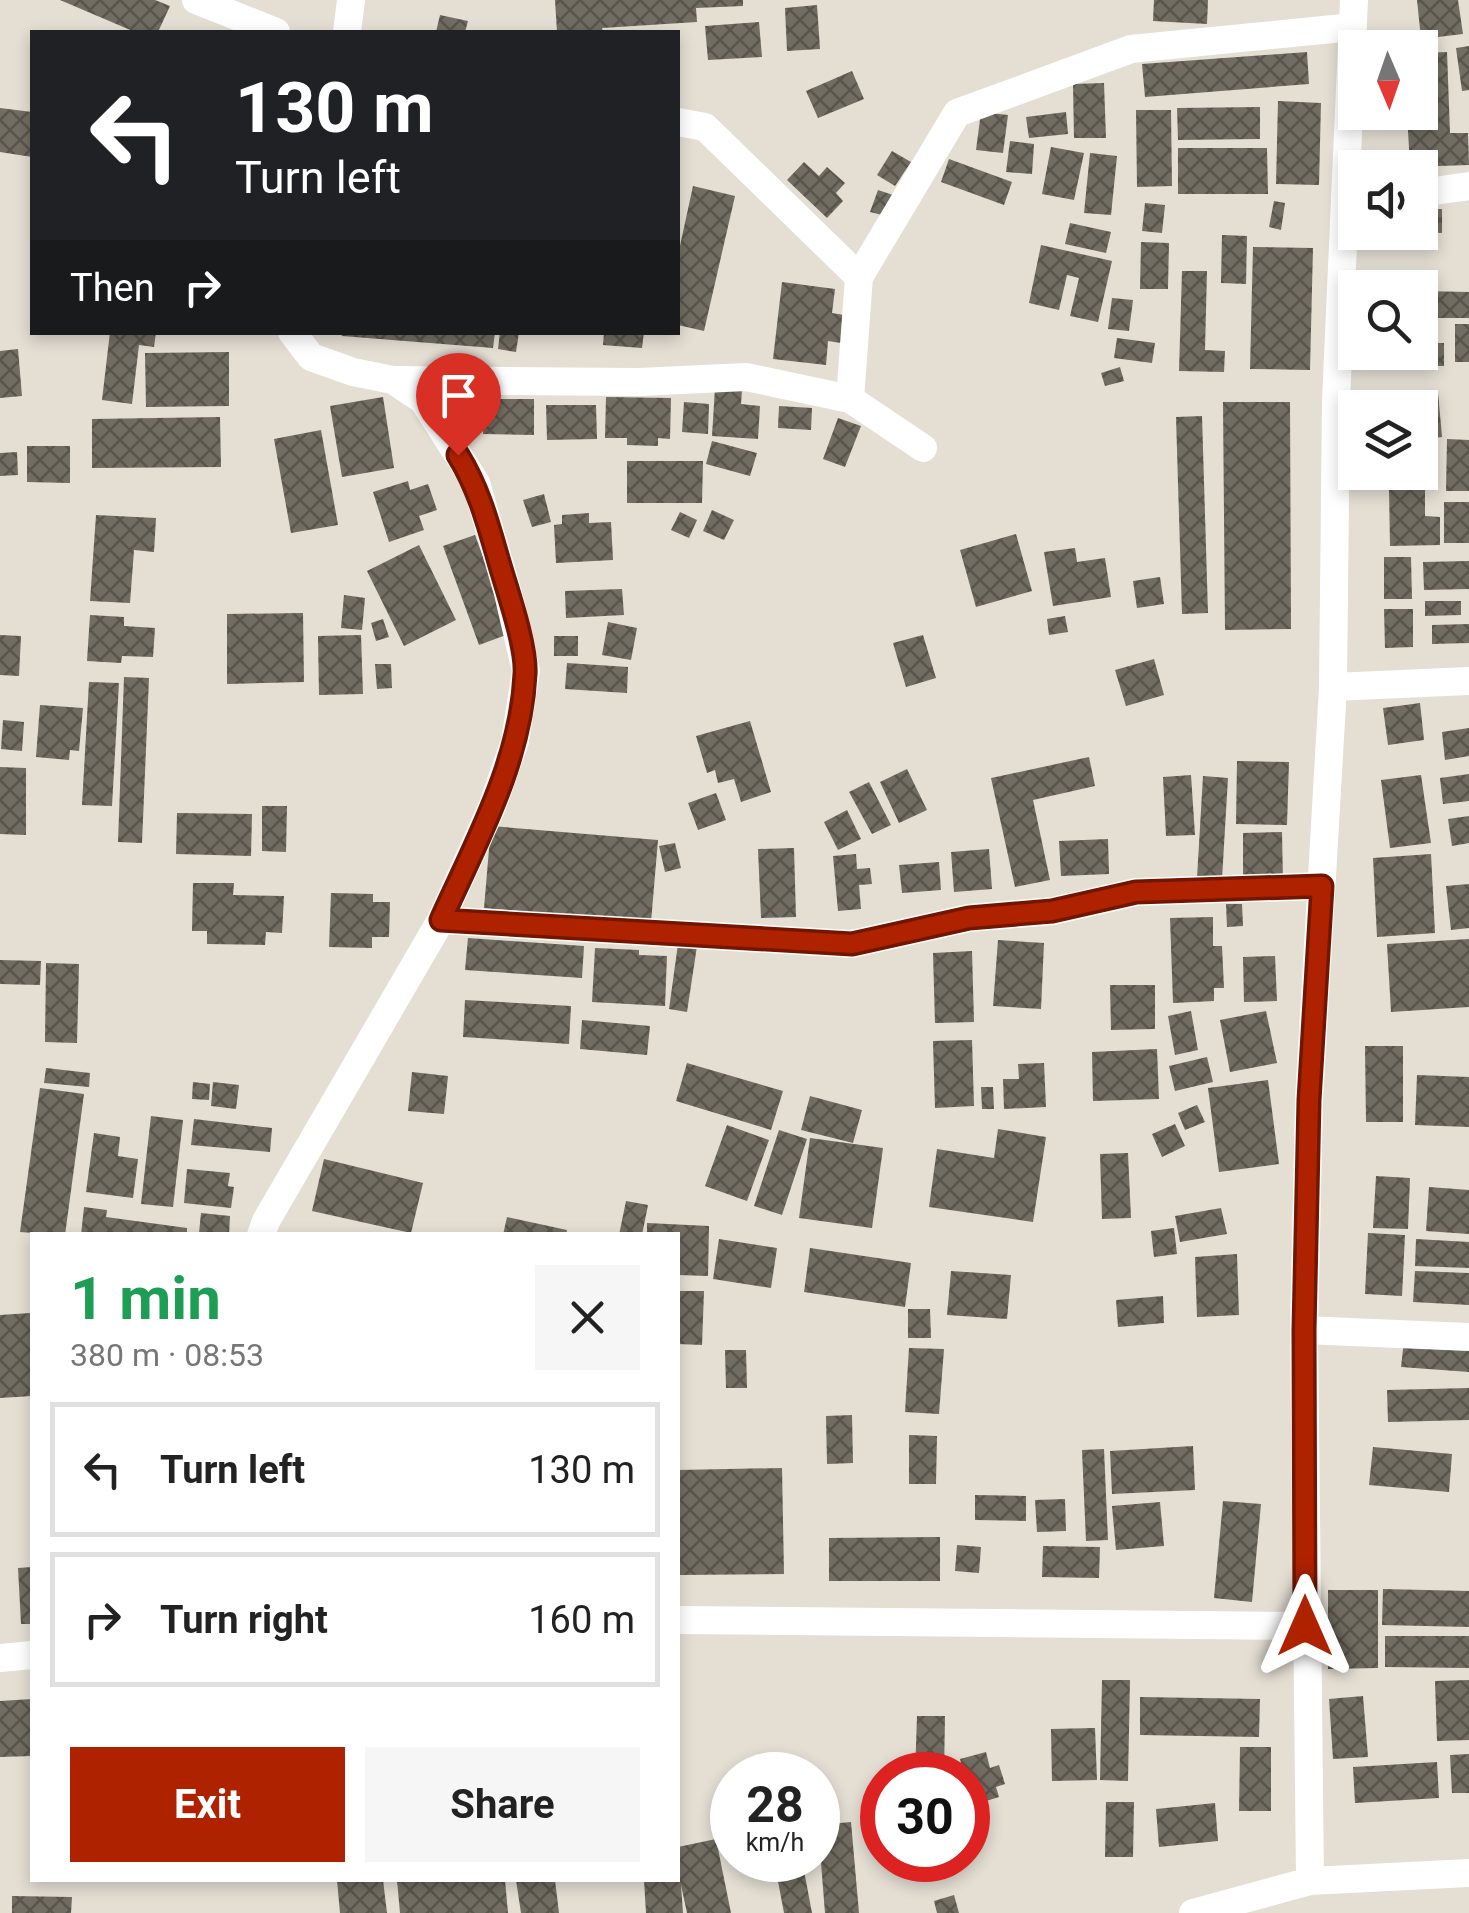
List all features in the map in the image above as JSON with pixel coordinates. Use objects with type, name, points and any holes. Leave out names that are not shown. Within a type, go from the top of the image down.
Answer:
[{"type":"street","points":[[196,0],[271,30]]},
{"type":"street","points":[[347,30],[352,0]]},
{"type":"street","points":[[850,400],[859,277],[957,113],[1131,48],[1353,14],[1351,150]]},
{"type":"street","points":[[680,122],[705,127],[859,277]]},
{"type":"street","points":[[1438,190],[1469,186]]},
{"type":"street","points":[[1310,1881],[1304,1330],[1309,1100],[1333,688],[1336,400],[1347,250]]},
{"type":"street","points":[[294,335],[310,357],[352,372],[393,380],[639,382],[746,377],[850,400],[922,448]]},
{"type":"street","points":[[262,1232],[441,920],[492,807],[515,740],[526,671],[476,483],[424,400],[393,380]]},
{"type":"street","points":[[1333,688],[1469,681]]},
{"type":"street","points":[[441,920],[852,944],[969,918],[1052,911],[1136,892],[1322,886]]},
{"type":"street","points":[[1304,1330],[1469,1337]]},
{"type":"street","points":[[680,1620],[1305,1626]]},
{"type":"street","points":[[0,1658],[30,1655]]},
{"type":"street","points":[[1193,1913],[1310,1881],[1469,1872]]},
{"type":"building","points":[[60,0],[155,0],[170,6],[159,30],[130,30]]},
{"type":"building","points":[[555,0],[743,0],[743,6],[696,8],[697,22],[557,30]]},
{"type":"building","points":[[1154,0],[1208,0],[1207,24],[1153,21]]},
{"type":"building","points":[[1417,0],[1458,0],[1463,34],[1438,37],[1438,30],[1420,30]]},
{"type":"building","points":[[817,5],[820,49],[787,51],[785,8]]},
{"type":"building","points":[[440,15],[468,21],[466,30],[436,30]]},
{"type":"building","points":[[759,22],[762,57],[708,60],[705,26]]},
{"type":"building","points":[[1469,46],[1469,90],[1462,91],[1456,48]]},
{"type":"building","points":[[1307,52],[1309,84],[1145,97],[1142,64]]},
{"type":"building","points":[[1438,52],[1447,52],[1450,133],[1468,133],[1469,165],[1438,166],[1438,150],[1409,150],[1408,130],[1438,130]]},
{"type":"building","points":[[852,71],[864,99],[818,118],[806,91]]},
{"type":"building","points":[[1104,83],[1106,138],[1074,138],[1073,84]]},
{"type":"building","points":[[1278,101],[1321,103],[1319,185],[1276,184]]},
{"type":"building","points":[[1260,107],[1260,139],[1178,140],[1177,108]]},
{"type":"building","points":[[0,108],[30,112],[30,157],[0,152]]},
{"type":"building","points":[[1136,110],[1171,110],[1172,186],[1137,187]]},
{"type":"building","points":[[981,112],[1008,115],[1003,153],[976,150]]},
{"type":"building","points":[[1066,112],[1068,134],[1029,138],[1026,117]]},
{"type":"building","points":[[1010,141],[1034,144],[1032,174],[1006,172]]},
{"type":"building","points":[[1051,147],[1084,153],[1074,200],[1042,194]]},
{"type":"building","points":[[1178,148],[1267,148],[1268,194],[1178,194]]},
{"type":"building","points":[[892,151],[911,162],[895,186],[877,175]]},
{"type":"building","points":[[1090,153],[1117,156],[1111,215],[1084,213]]},
{"type":"building","points":[[949,159],[1012,182],[1004,205],[941,182]]},
{"type":"building","points":[[804,162],[819,176],[827,167],[845,183],[836,193],[843,201],[827,218],[787,180]]},
{"type":"building","points":[[693,186],[735,196],[704,331],[680,325],[680,246]]},
{"type":"building","points":[[878,190],[893,195],[886,216],[870,212]]},
{"type":"building","points":[[1274,201],[1285,203],[1281,230],[1269,227]]},
{"type":"building","points":[[1145,203],[1165,205],[1162,233],[1142,231]]},
{"type":"building","points":[[1438,209],[1442,209],[1442,233],[1438,233]]},
{"type":"building","points":[[1070,223],[1111,232],[1106,253],[1065,244]]},
{"type":"building","points":[[1222,235],[1247,236],[1246,284],[1221,283]]},
{"type":"building","points":[[1141,242],[1169,243],[1168,289],[1140,289]]},
{"type":"building","points":[[1041,245],[1112,261],[1098,322],[1070,316],[1079,278],[1067,275],[1059,310],[1029,303]]},
{"type":"building","points":[[1253,247],[1313,248],[1310,370],[1250,369]]},
{"type":"building","points":[[1182,271],[1207,271],[1205,350],[1225,351],[1224,372],[1179,371]]},
{"type":"building","points":[[782,282],[835,289],[832,313],[844,315],[841,343],[828,341],[826,365],[773,359]]},
{"type":"building","points":[[1438,291],[1469,292],[1469,318],[1438,318]]},
{"type":"building","points":[[1112,298],[1133,300],[1129,331],[1108,329]]},
{"type":"building","points":[[1455,324],[1469,324],[1469,362],[1455,362]]},
{"type":"building","points":[[110,335],[156,335],[154,347],[139,345],[132,404],[102,400]]},
{"type":"building","points":[[342,335],[495,335],[493,348]]},
{"type":"building","points":[[500,335],[519,335],[516,352],[498,349]]},
{"type":"building","points":[[604,335],[644,335],[642,348],[603,345]]},
{"type":"building","points":[[1117,338],[1155,343],[1152,363],[1114,358]]},
{"type":"building","points":[[1438,343],[1444,343],[1444,366],[1438,366]]},
{"type":"building","points":[[18,349],[22,396],[0,398],[0,351]]},
{"type":"building","points":[[229,352],[229,406],[146,407],[145,353]]},
{"type":"building","points":[[1120,367],[1124,381],[1105,386],[1101,373]]},
{"type":"building","points":[[715,388],[742,390],[741,404],[760,406],[758,439],[712,436]]},
{"type":"building","points":[[1438,392],[1442,437],[1438,437]]},
{"type":"building","points":[[383,397],[394,468],[342,477],[330,406]]},
{"type":"building","points":[[606,397],[671,398],[670,439],[658,438],[658,446],[627,445],[627,438],[605,438]]},
{"type":"building","points":[[484,399],[534,399],[534,435],[483,434]]},
{"type":"building","points":[[684,402],[709,404],[708,434],[682,432]]},
{"type":"building","points":[[1223,402],[1290,402],[1291,629],[1225,630]]},
{"type":"building","points":[[546,405],[596,405],[597,439],[547,440]]},
{"type":"building","points":[[779,406],[812,408],[811,430],[778,428]]},
{"type":"building","points":[[1202,416],[1208,613],[1182,614],[1176,417]]},
{"type":"building","points":[[220,417],[221,467],[92,468],[92,419]]},
{"type":"building","points":[[838,418],[861,426],[845,467],[823,459]]},
{"type":"building","points":[[321,430],[338,525],[291,533],[274,439]]},
{"type":"building","points":[[1447,439],[1469,440],[1469,491],[1446,491]]},
{"type":"building","points":[[712,441],[757,453],[750,476],[706,464]]},
{"type":"building","points":[[27,446],[70,446],[70,483],[27,482]]},
{"type":"building","points":[[17,452],[18,475],[0,476],[0,453]]},
{"type":"building","points":[[627,461],[703,461],[702,503],[627,503]]},
{"type":"building","points":[[408,481],[410,490],[428,484],[437,510],[419,516],[424,530],[389,542],[373,492]]},
{"type":"building","points":[[1389,490],[1425,490],[1425,516],[1440,517],[1440,545],[1390,546]]},
{"type":"building","points":[[544,494],[551,522],[532,527],[523,500]]},
{"type":"building","points":[[1444,502],[1469,502],[1469,543],[1444,543]]},
{"type":"building","points":[[712,510],[734,520],[724,540],[703,531]]},
{"type":"building","points":[[680,512],[697,520],[689,538],[671,530]]},
{"type":"building","points":[[589,513],[589,523],[611,522],[613,560],[556,563],[554,525],[562,524],[562,515]]},
{"type":"building","points":[[96,515],[156,518],[154,552],[134,550],[130,603],[90,601]]},
{"type":"building","points":[[1016,534],[1032,591],[976,607],[960,550]]},
{"type":"building","points":[[475,535],[511,633],[479,645],[443,546]]},
{"type":"building","points":[[419,545],[456,620],[404,646],[367,571]]},
{"type":"building","points":[[1075,548],[1077,562],[1105,558],[1111,597],[1053,606],[1044,552]]},
{"type":"building","points":[[1384,557],[1411,557],[1412,599],[1384,599]]},
{"type":"building","points":[[1469,561],[1469,589],[1424,590],[1423,562]]},
{"type":"building","points":[[1160,577],[1164,604],[1137,608],[1133,581]]},
{"type":"building","points":[[622,589],[624,615],[566,618],[565,591]]},
{"type":"building","points":[[344,595],[365,598],[362,630],[341,628]]},
{"type":"building","points":[[1425,601],[1461,601],[1461,615],[1425,616]]},
{"type":"building","points":[[1384,609],[1413,609],[1413,647],[1385,648]]},
{"type":"building","points":[[303,613],[304,682],[227,684],[227,614]]},
{"type":"building","points":[[90,615],[124,617],[124,626],[155,628],[153,657],[122,656],[121,663],[87,661]]},
{"type":"building","points":[[1065,616],[1068,632],[1049,635],[1047,619]]},
{"type":"building","points":[[383,619],[389,637],[376,641],[371,623]]},
{"type":"building","points":[[608,622],[637,628],[631,660],[602,655]]},
{"type":"building","points":[[1469,624],[1469,643],[1432,644],[1432,625]]},
{"type":"building","points":[[0,635],[21,636],[19,676],[0,675]]},
{"type":"building","points":[[361,635],[363,694],[319,695],[318,636]]},
{"type":"building","points":[[923,635],[936,678],[906,687],[893,643]]},
{"type":"building","points":[[554,636],[578,636],[578,656],[554,656]]},
{"type":"building","points":[[1154,659],[1164,695],[1126,706],[1115,670]]},
{"type":"building","points":[[567,663],[628,667],[627,693],[565,689]]},
{"type":"building","points":[[375,664],[391,664],[392,688],[377,689]]},
{"type":"building","points":[[124,677],[149,678],[142,843],[118,842]]},
{"type":"building","points":[[89,682],[119,683],[112,806],[82,805]]},
{"type":"building","points":[[1420,703],[1424,740],[1388,745],[1383,708]]},
{"type":"building","points":[[40,705],[83,708],[79,751],[70,750],[69,760],[36,757]]},
{"type":"building","points":[[3,720],[24,722],[22,751],[1,749]]},
{"type":"building","points":[[750,721],[771,792],[741,802],[734,779],[718,783],[715,770],[707,773],[696,736]]},
{"type":"building","points":[[1469,728],[1469,756],[1445,760],[1442,732]]},
{"type":"building","points":[[1089,757],[1095,786],[1033,800],[1050,880],[1015,887],[991,778]]},
{"type":"building","points":[[1237,761],[1289,762],[1287,825],[1236,824]]},
{"type":"building","points":[[0,767],[26,768],[26,835],[0,834]]},
{"type":"building","points":[[907,769],[927,810],[899,823],[880,782]]},
{"type":"building","points":[[1469,774],[1469,801],[1443,804],[1440,778]]},
{"type":"building","points":[[1191,775],[1195,835],[1166,836],[1163,777]]},
{"type":"building","points":[[1421,775],[1431,843],[1390,848],[1381,780]]},
{"type":"building","points":[[1203,776],[1228,778],[1222,879],[1197,878]]},
{"type":"building","points":[[869,782],[891,825],[872,834],[849,792]]},
{"type":"building","points":[[716,793],[726,820],[698,830],[688,803]]},
{"type":"building","points":[[262,806],[287,806],[286,852],[262,851]]},
{"type":"building","points":[[847,810],[861,839],[838,850],[824,822]]},
{"type":"building","points":[[177,813],[252,814],[251,856],[176,854]]},
{"type":"building","points":[[1469,816],[1469,843],[1452,846],[1448,819]]},
{"type":"building","points":[[491,826],[658,840],[651,922],[484,908]]},
{"type":"building","points":[[1282,832],[1283,883],[1243,883],[1243,833]]},
{"type":"building","points":[[1108,839],[1109,874],[1061,876],[1059,841]]},
{"type":"building","points":[[675,843],[681,868],[665,872],[659,846]]},
{"type":"building","points":[[794,848],[796,917],[761,918],[758,849]]},
{"type":"building","points":[[989,849],[992,889],[954,892],[951,852]]},
{"type":"building","points":[[856,854],[857,869],[870,868],[872,884],[859,885],[861,909],[838,911],[833,856]]},
{"type":"building","points":[[1431,854],[1435,933],[1377,937],[1373,858]]},
{"type":"building","points":[[939,862],[941,890],[902,893],[899,865]]},
{"type":"building","points":[[193,883],[234,883],[233,895],[284,896],[282,933],[266,932],[265,945],[207,944],[207,931],[192,931]]},
{"type":"building","points":[[1469,884],[1469,928],[1451,930],[1446,886]]},
{"type":"building","points":[[331,893],[373,894],[373,902],[390,902],[389,937],[372,937],[372,948],[329,947]]},
{"type":"building","points":[[1226,904],[1242,904],[1243,926],[1227,927]]},
{"type":"building","points":[[1213,917],[1213,946],[1222,946],[1224,988],[1214,988],[1214,1001],[1173,1003],[1170,918]]},
{"type":"building","points":[[468,938],[584,946],[582,978],[465,970]]},
{"type":"building","points":[[1469,939],[1469,1007],[1391,1012],[1387,944]]},
{"type":"building","points":[[998,940],[1044,943],[1041,1009],[993,1006]]},
{"type":"building","points":[[678,944],[697,946],[687,1012],[669,1009]]},
{"type":"building","points":[[595,948],[667,956],[665,1006],[592,1002]]},
{"type":"building","points":[[972,951],[974,1022],[935,1023],[933,953]]},
{"type":"building","points":[[1275,956],[1277,1001],[1244,1002],[1243,957]]},
{"type":"building","points":[[0,960],[41,961],[40,985],[0,984]]},
{"type":"building","points":[[46,963],[79,964],[77,1043],[45,1042]]},
{"type":"building","points":[[1110,985],[1155,985],[1155,1029],[1111,1030]]},
{"type":"building","points":[[465,1000],[571,1006],[569,1044],[463,1037]]},
{"type":"building","points":[[1191,1011],[1198,1050],[1175,1055],[1168,1016]]},
{"type":"building","points":[[1266,1011],[1277,1063],[1230,1072],[1220,1020]]},
{"type":"building","points":[[582,1020],[650,1026],[647,1055],[580,1049]]},
{"type":"building","points":[[972,1040],[974,1106],[935,1108],[933,1041]]},
{"type":"building","points":[[1365,1046],[1403,1046],[1403,1122],[1366,1122]]},
{"type":"building","points":[[1157,1049],[1159,1099],[1093,1101],[1092,1052]]},
{"type":"building","points":[[1207,1057],[1213,1082],[1175,1091],[1169,1066]]},
{"type":"building","points":[[687,1063],[783,1091],[771,1130],[676,1101]]},
{"type":"building","points":[[1044,1063],[1046,1107],[1004,1109],[1003,1079],[1019,1079],[1018,1064]]},
{"type":"building","points":[[46,1068],[90,1073],[89,1087],[44,1083]]},
{"type":"building","points":[[412,1072],[448,1076],[444,1114],[408,1111]]},
{"type":"building","points":[[1417,1075],[1469,1077],[1469,1127],[1415,1125]]},
{"type":"building","points":[[1268,1080],[1279,1164],[1219,1172],[1208,1088]]},
{"type":"building","points":[[193,1082],[210,1084],[209,1100],[192,1099]]},
{"type":"building","points":[[213,1082],[239,1085],[236,1109],[211,1106]]},
{"type":"building","points":[[981,1087],[993,1087],[994,1109],[982,1109]]},
{"type":"building","points":[[40,1088],[84,1094],[65,1232],[20,1232]]},
{"type":"building","points":[[810,1096],[862,1110],[853,1143],[801,1130]]},
{"type":"building","points":[[1197,1105],[1205,1122],[1185,1130],[1178,1113]]},
{"type":"building","points":[[151,1116],[183,1120],[173,1207],[141,1204]]},
{"type":"building","points":[[194,1119],[272,1128],[270,1152],[191,1145]]},
{"type":"building","points":[[1175,1124],[1185,1146],[1162,1157],[1152,1134]]},
{"type":"building","points":[[727,1125],[769,1140],[747,1201],[705,1186]]},
{"type":"building","points":[[998,1129],[1046,1137],[1033,1222],[929,1207],[937,1149],[994,1158]]},
{"type":"building","points":[[779,1130],[807,1139],[782,1215],[754,1206]]},
{"type":"building","points":[[94,1133],[120,1137],[118,1156],[138,1159],[133,1198],[86,1192]]},
{"type":"building","points":[[810,1138],[883,1148],[872,1228],[799,1218]]},
{"type":"building","points":[[1128,1153],[1131,1218],[1102,1219],[1100,1154]]},
{"type":"building","points":[[324,1159],[423,1183],[411,1232],[312,1211]]},
{"type":"building","points":[[187,1169],[230,1173],[228,1186],[234,1187],[231,1208],[184,1203]]},
{"type":"building","points":[[1376,1176],[1410,1178],[1408,1229],[1373,1228]]},
{"type":"building","points":[[1429,1187],[1469,1190],[1469,1234],[1426,1231]]},
{"type":"building","points":[[626,1201],[648,1205],[643,1232],[620,1232]]},
{"type":"building","points":[[84,1207],[107,1210],[106,1217],[187,1228],[187,1232],[81,1232]]},
{"type":"building","points":[[1221,1208],[1227,1234],[1180,1242],[1175,1216]]},
{"type":"building","points":[[201,1213],[230,1216],[229,1232],[199,1232]]},
{"type":"building","points":[[507,1217],[567,1230],[567,1232],[504,1232]]},
{"type":"building","points":[[647,1223],[709,1226],[708,1276],[680,1275],[680,1232],[647,1232]]},
{"type":"building","points":[[1174,1228],[1177,1254],[1154,1257],[1151,1231]]},
{"type":"building","points":[[1368,1233],[1405,1235],[1402,1296],[1365,1294]]},
{"type":"building","points":[[719,1239],[777,1248],[771,1288],[713,1279]]},
{"type":"building","points":[[1416,1239],[1469,1242],[1469,1268],[1415,1266]]},
{"type":"building","points":[[810,1248],[911,1263],[905,1307],[804,1292]]},
{"type":"building","points":[[1237,1254],[1239,1315],[1197,1317],[1195,1257]]},
{"type":"building","points":[[951,1271],[1011,1275],[1007,1319],[947,1315]]},
{"type":"building","points":[[1415,1271],[1469,1273],[1469,1305],[1413,1302]]},
{"type":"building","points":[[680,1291],[704,1291],[702,1345],[680,1344]]},
{"type":"building","points":[[1163,1296],[1164,1323],[1118,1327],[1116,1300]]},
{"type":"building","points":[[908,1309],[930,1309],[931,1338],[908,1338]]},
{"type":"building","points":[[30,1313],[30,1396],[0,1398],[0,1315]]},
{"type":"building","points":[[1404,1341],[1469,1345],[1469,1372],[1401,1367]]},
{"type":"building","points":[[909,1348],[944,1349],[939,1414],[905,1412]]},
{"type":"building","points":[[725,1350],[746,1350],[747,1388],[726,1388]]},
{"type":"building","points":[[1469,1388],[1469,1420],[1388,1422],[1387,1390]]},
{"type":"building","points":[[852,1415],[853,1463],[827,1464],[826,1416]]},
{"type":"building","points":[[909,1435],[937,1436],[936,1484],[909,1484]]},
{"type":"building","points":[[1193,1446],[1195,1490],[1112,1494],[1110,1451]]},
{"type":"building","points":[[1373,1447],[1452,1454],[1449,1492],[1369,1485]]},
{"type":"building","points":[[1104,1449],[1108,1540],[1086,1541],[1082,1450]]},
{"type":"building","points":[[782,1468],[784,1574],[680,1575],[680,1470]]},
{"type":"building","points":[[975,1495],[1026,1496],[1026,1521],[975,1520]]},
{"type":"building","points":[[1065,1499],[1066,1531],[1037,1532],[1035,1500]]},
{"type":"building","points":[[1223,1501],[1261,1504],[1252,1602],[1214,1598]]},
{"type":"building","points":[[1160,1502],[1164,1546],[1116,1550],[1112,1506]]},
{"type":"building","points":[[940,1537],[940,1581],[829,1581],[829,1538]]},
{"type":"building","points":[[957,1545],[981,1547],[979,1573],[955,1571]]},
{"type":"building","points":[[1043,1546],[1100,1547],[1099,1578],[1042,1577]]},
{"type":"building","points":[[30,1567],[30,1624],[21,1624],[18,1568]]},
{"type":"building","points":[[1383,1589],[1469,1591],[1469,1627],[1382,1625]]},
{"type":"building","points":[[1328,1590],[1378,1590],[1378,1668],[1328,1669]]},
{"type":"building","points":[[1385,1636],[1469,1636],[1469,1668],[1385,1667]]},
{"type":"building","points":[[1102,1680],[1130,1680],[1128,1781],[1100,1780]]},
{"type":"building","points":[[1469,1680],[1469,1740],[1437,1741],[1435,1681]]},
{"type":"building","points":[[1363,1696],[1368,1757],[1333,1759],[1329,1699]]},
{"type":"building","points":[[1140,1697],[1260,1699],[1259,1737],[1140,1735]]},
{"type":"building","points":[[30,1699],[30,1756],[0,1757],[0,1701]]},
{"type":"building","points":[[917,1716],[945,1716],[944,1752],[916,1752]]},
{"type":"building","points":[[1095,1728],[1097,1780],[1052,1781],[1051,1729]]},
{"type":"building","points":[[1240,1747],[1271,1747],[1271,1811],[1239,1811]]},
{"type":"building","points":[[1469,1754],[1469,1793],[1452,1793],[1450,1755]]},
{"type":"building","points":[[1437,1762],[1439,1798],[1355,1803],[1353,1767]]},
{"type":"building","points":[[999,1765],[1005,1784],[996,1787],[999,1797],[990,1800],[990,1768]]},
{"type":"building","points":[[1106,1802],[1134,1802],[1133,1857],[1105,1857]]},
{"type":"building","points":[[1215,1803],[1218,1841],[1159,1847],[1156,1809]]},
{"type":"building","points":[[851,1822],[859,1913],[825,1913],[823,1882],[840,1882],[840,1823]]},
{"type":"building","points":[[710,1840],[710,1882],[725,1882],[731,1913],[687,1913],[681,1885],[683,1913],[646,1913],[644,1882],[680,1882],[680,1847]]},
{"type":"building","points":[[337,1882],[383,1882],[387,1913],[340,1913]]},
{"type":"building","points":[[397,1882],[505,1882],[508,1913],[400,1913]]},
{"type":"building","points":[[516,1882],[555,1882],[559,1913],[521,1913]]},
{"type":"building","points":[[778,1882],[806,1882],[812,1913],[784,1913]]},
{"type":"building","points":[[954,1895],[959,1913],[937,1913],[934,1901]]},
{"type":"building","points":[[12,1896],[72,1897],[71,1913],[12,1913]]},
{"type":"route","points":[[458,455],[476,483],[526,671],[515,740],[492,807],[441,920],[852,944],[969,918],[1052,911],[1136,892],[1322,886],[1309,1100],[1304,1330],[1305,1626]]}]
